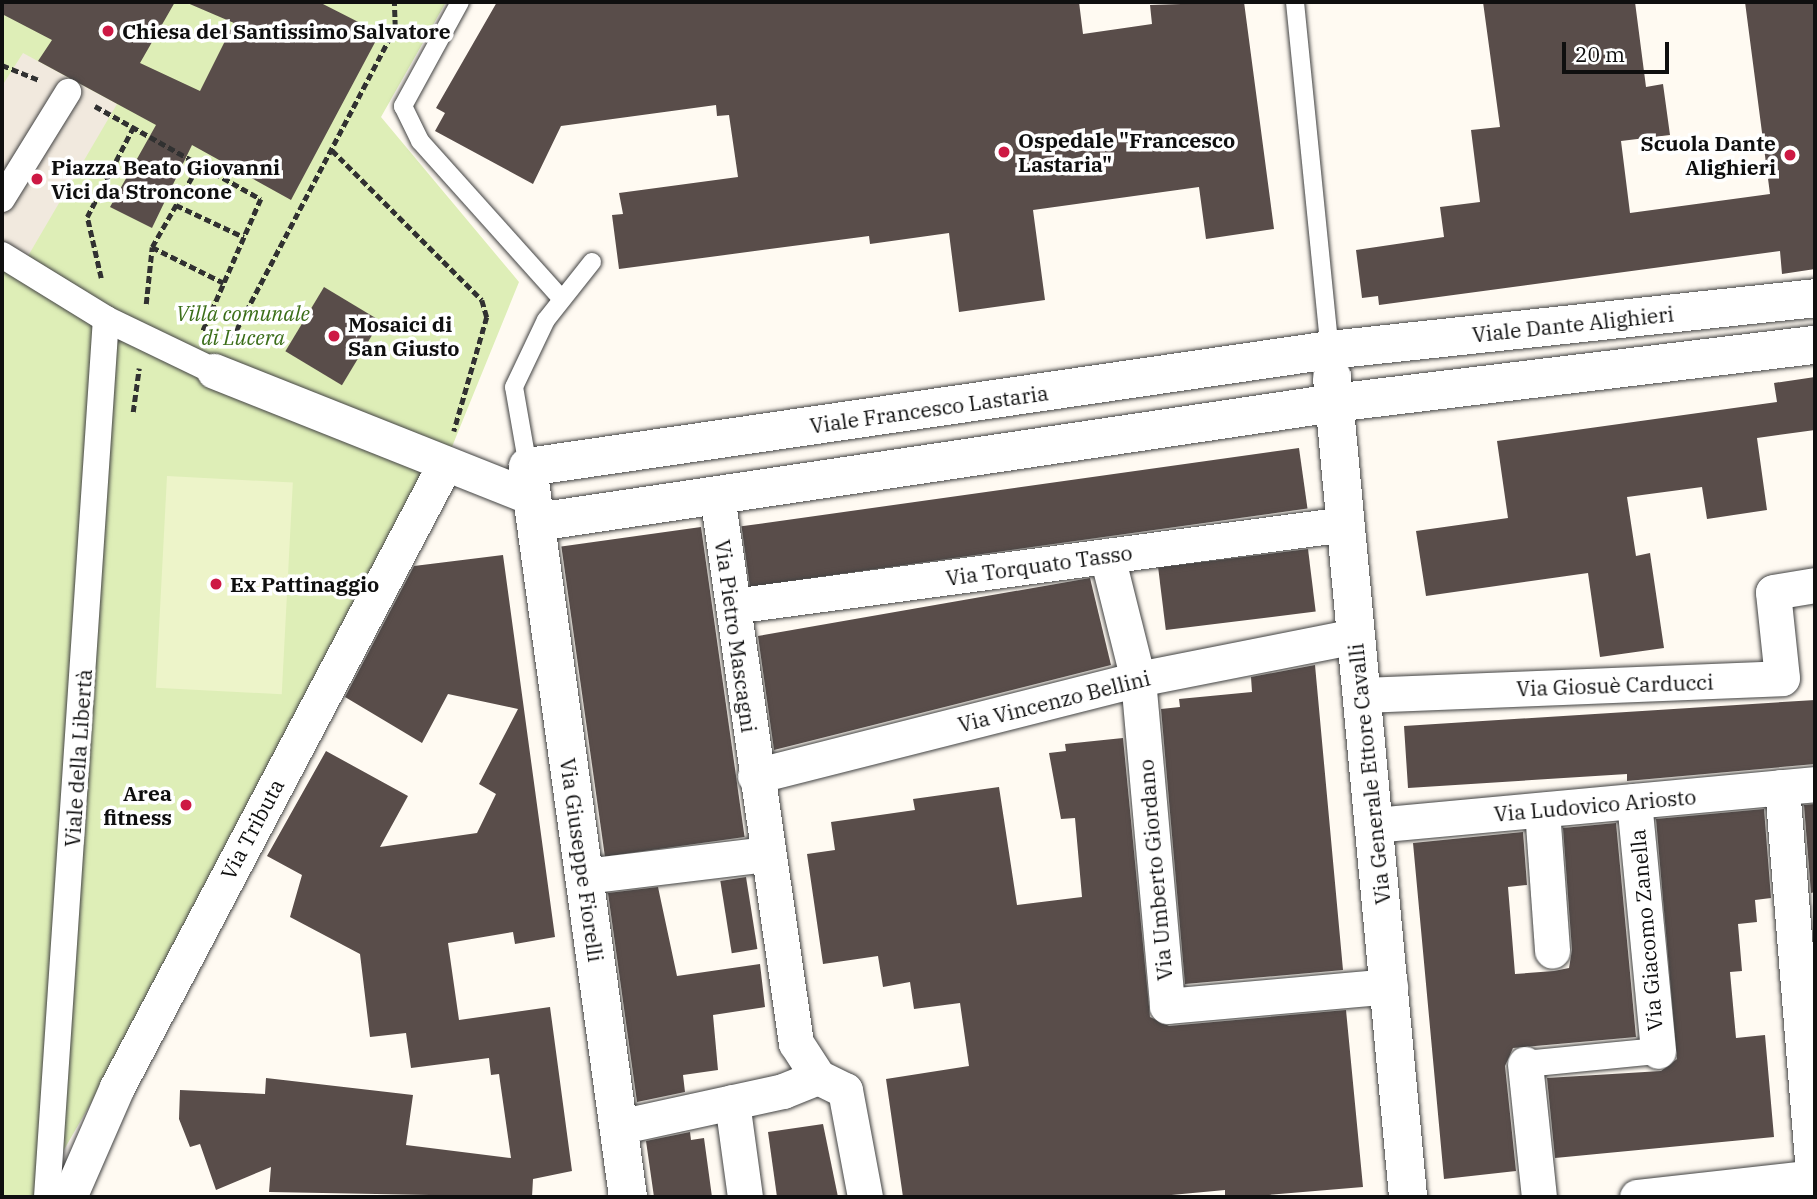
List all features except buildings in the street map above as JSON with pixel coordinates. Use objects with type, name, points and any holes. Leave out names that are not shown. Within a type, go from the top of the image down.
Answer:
[{"type":"street","points":[[2,200],[68,92]]},
{"type":"street","points":[[2,255],[106,319],[202,366],[445,464],[533,496],[717,495],[1334,403],[1815,345]]},
{"type":"street","name":"Viale Dante Alighieri","points":[[1330,350],[1815,298]]},
{"type":"street","name":"Viale della Libertà","points":[[47,1197],[106,319]]},
{"type":"street","name":"Via Generale Ettore Cavalli","points":[[1330,350],[1408,1197]]},
{"type":"street","name":"Viale Francesco Lastaria","points":[[533,496],[1330,350]]},
{"type":"street","name":"Via Tributa","points":[[69,1197],[117,1087],[445,464]]},
{"type":"street","name":"Via Pietro Mascagni","points":[[717,495],[755,776],[796,1043],[818,1076]]},
{"type":"street","name":"Via Giuseppe Fiorelli","points":[[533,496],[628,1197]]},
{"type":"street","name":"Via Torquato Tasso","points":[[733,606],[1345,524]]},
{"type":"street","name":"Via Umberto Giordano","points":[[1107,556],[1138,679],[1167,1006],[1390,986]]},
{"type":"street","name":"Via Giosuè Carducci","points":[[1361,695],[1782,678],[1773,592],[1815,585]]},
{"type":"street","name":"Via Vincenzo Bellini","points":[[755,776],[1138,679],[1356,636]]},
{"type":"street","points":[[1637,1197],[1815,1184],[1799,786]]},
{"type":"street","name":"Via Ludovico Ariosto","points":[[1374,825],[1799,786]]},
{"type":"street","name":"Via Giacomo Zanella","points":[[1525,1064],[1658,1051],[1634,801]]},
{"type":"street","points":[[1542,810],[1552,951]]},
{"type":"street","points":[[585,876],[767,853]]},
{"type":"street","points":[[1525,1064],[1538,1197]]},
{"type":"street","points":[[618,1127],[732,1102],[818,1076],[845,1090],[865,1197]]},
{"type":"street","points":[[732,1102],[745,1197]]},
{"type":"lane","points":[[460,2],[403,106],[420,141],[562,299]]},
{"type":"lane","points":[[1295,2],[1330,350]]},
{"type":"lane","points":[[533,496],[514,387],[562,299],[592,262]]},
{"type":"path","points":[[202,366],[332,150],[395,27],[394,2]]},
{"type":"path","points":[[2,65],[68,92],[134,126],[261,199],[224,284],[202,366]]},
{"type":"path","points":[[103,283],[87,217],[134,126]]},
{"type":"path","points":[[332,150],[482,300],[488,317],[445,464]]},
{"type":"path","points":[[176,205],[244,237]]},
{"type":"path","points":[[152,247],[224,284]]},
{"type":"path","points":[[128,389],[134,415]]},
{"type":"green space","name":"Villa comunale di Lucera","points":[[2,2],[446,2],[381,117],[519,282],[445,464],[273,789],[47,1179],[47,1197],[2,1197]]},
{"type":"green space","name":"Ex Pattinaggio","points":[[167,476],[293,483],[282,694],[156,688]]},
{"type":"shaded area","name":"Piazza Beato Giovanni Vici da Stroncone","points":[[23,53],[117,104],[21,268],[2,255],[2,86]]},
{"type":"place","name":"Chiesa del Santissimo Salvatore","points":[[108,31]]},
{"type":"place","name":"Ospedale \"Francesco Lastaria\"","points":[[1004,152]]},
{"type":"place","name":"Scuola Dante Alighieri","points":[[1790,155]]},
{"type":"place","name":"Piazza Beato Giovanni Vici da Stroncone","points":[[37,179]]},
{"type":"place","name":"Mosaici di San Giusto","points":[[334,336]]},
{"type":"place","name":"Ex Pattinaggio","points":[[216,584]]},
{"type":"place","name":"Area fitness","points":[[186,805]]}]
